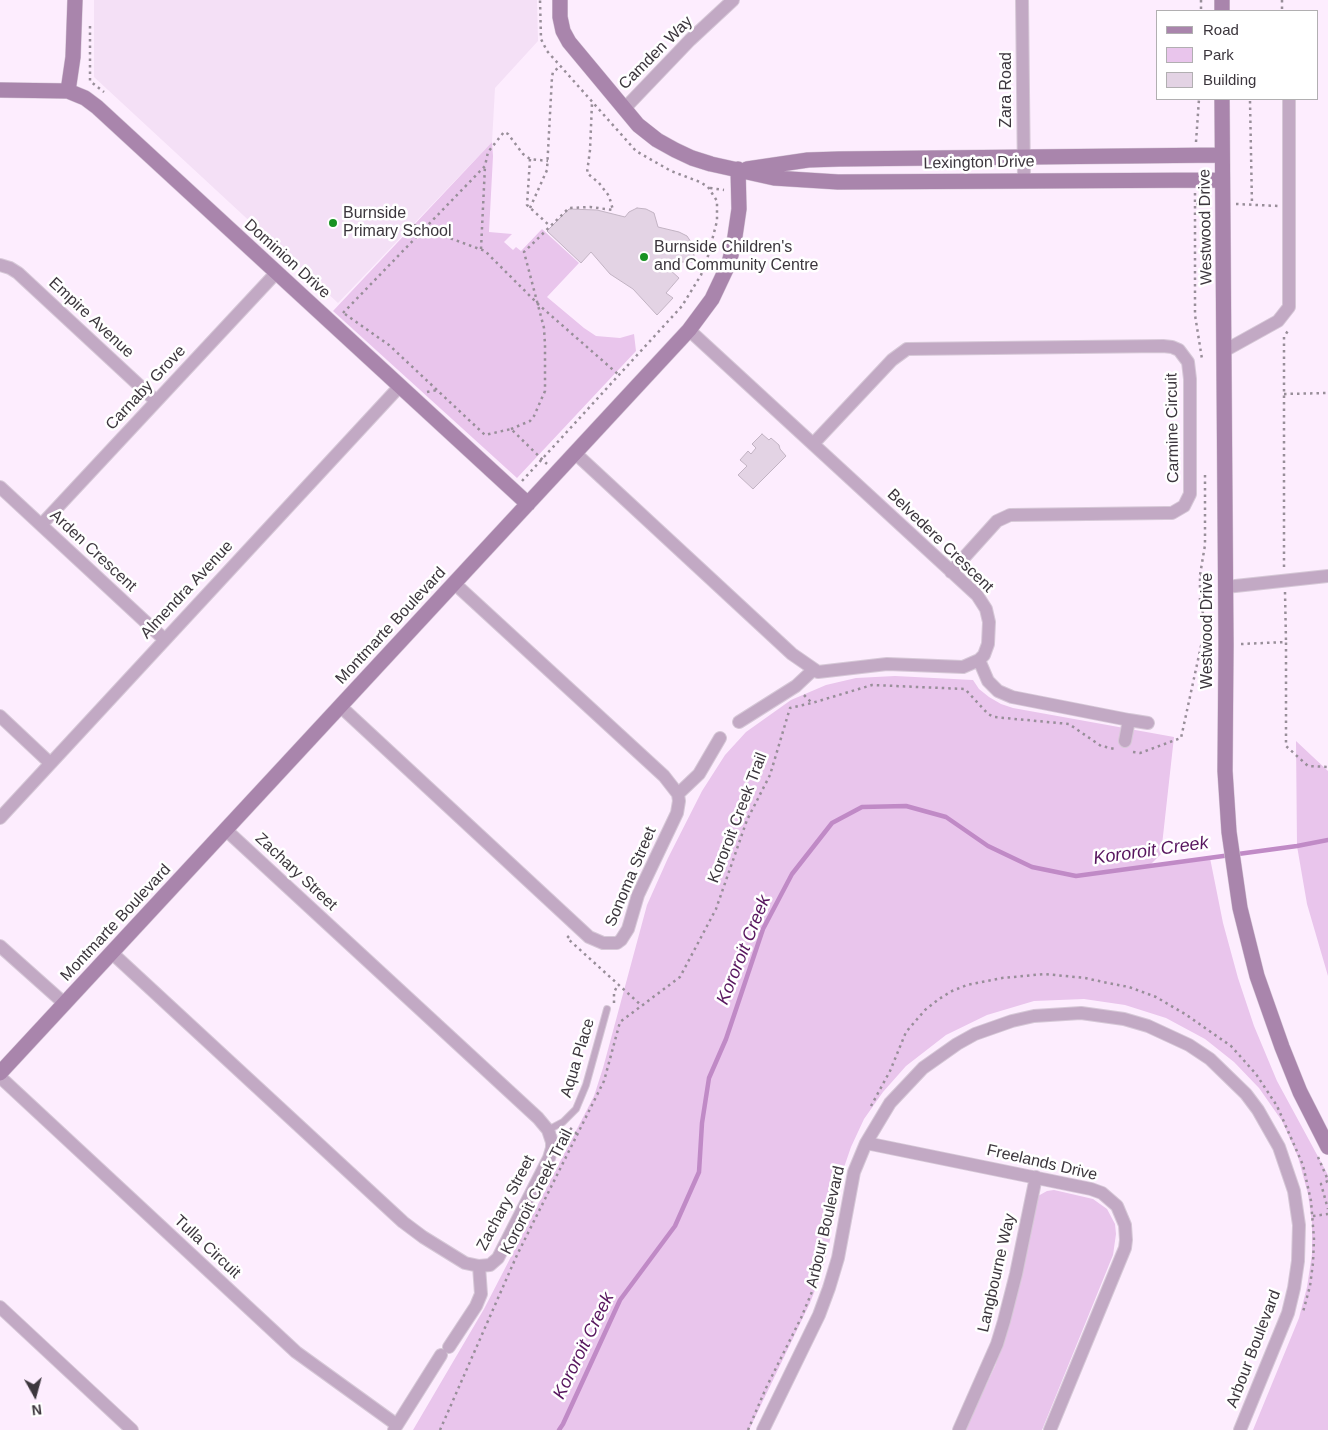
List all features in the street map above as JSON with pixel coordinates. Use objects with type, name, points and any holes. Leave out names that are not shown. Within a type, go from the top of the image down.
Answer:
[{"type":"street","points":[[68,91],[73,57],[75,0]]},
{"type":"street","name":"Lexington Drive","points":[[560,0],[560,17],[563,31],[569,42],[624,109],[647,134],[692,158],[758,175],[838,182],[1222,180]]},
{"type":"street","name":"Camden Way","points":[[624,109],[690,40],[733,0]]},
{"type":"street","name":"Zara Road","points":[[1022,0],[1024,180]]},
{"type":"street","name":"Dominion Drive","points":[[0,90],[68,91],[85,98],[97,107],[528,504]]},
{"type":"street","name":"Westwood Drive","points":[[1222,100],[1226,793],[1233,866],[1248,940],[1264,1000],[1300,1092],[1328,1147]]},
{"type":"street","points":[[1224,351],[1278,322],[1289,306],[1289,100]]},
{"type":"street","name":"Lexington Drive","points":[[738,169],[808,160],[1222,155]]},
{"type":"street","name":"Montmarte Boulevard","points":[[0,1073],[689,330],[712,299],[729,263],[739,209],[738,169]]},
{"type":"street","name":"Empire Avenue","points":[[0,265],[18,273],[156,401]]},
{"type":"street","name":"Carnaby Grove","points":[[41,525],[276,273]]},
{"type":"street","name":"Belvedere Crescent","points":[[689,330],[977,595],[986,608],[989,622],[988,644],[984,656],[979,660]]},
{"type":"street","name":"Carmine Circuit","points":[[813,444],[892,360],[907,348],[1172,346],[1185,356],[1190,374],[1190,494],[1184,506],[1172,513],[1010,515],[997,522],[951,572]]},
{"type":"street","name":"Almendra Avenue","points":[[0,818],[400,386]]},
{"type":"street","points":[[575,453],[792,654],[813,670],[821,673],[849,667],[887,664],[963,667],[979,660],[988,681],[998,691],[1012,698],[1148,723]]},
{"type":"street","name":"Arden Crescent","points":[[0,487],[164,639]]},
{"type":"street","points":[[1226,587],[1328,576]]},
{"type":"street","points":[[454,583],[664,776],[678,794],[698,774],[720,738]]},
{"type":"street","points":[[739,722],[796,686],[813,670]]},
{"type":"street","name":"Sonoma Street","points":[[340,706],[589,937],[603,944],[617,942],[626,934],[638,896],[677,813],[678,794]]},
{"type":"street","points":[[0,716],[50,763]]},
{"type":"street","points":[[1121,745],[1128,720]]},
{"type":"street","name":"Zachary Street","points":[[112,953],[403,1222],[423,1238],[465,1264],[490,1265],[498,1258],[552,1148],[551,1136],[548,1130],[538,1118],[226,830]]},
{"type":"street","points":[[0,946],[65,1004]]},
{"type":"street","name":"Arbour Boulevard","points":[[763,1430],[819,1315],[830,1288],[838,1258],[854,1172],[866,1143],[890,1103],[923,1068],[975,1034],[1012,1021],[1034,1016],[1081,1013],[1124,1019],[1148,1026],[1190,1046],[1210,1059],[1246,1094],[1258,1110],[1279,1147],[1294,1191],[1299,1225],[1298,1261],[1288,1313],[1240,1430]]},
{"type":"street","name":"Tulla Circuit","points":[[0,1077],[296,1352],[396,1428]]},
{"type":"street","name":"Freelands Drive","points":[[866,1143],[1091,1189],[1102,1194],[1117,1206],[1123,1218],[1126,1232],[1125,1248],[1050,1430]]},
{"type":"street","name":"Langbourne Way","points":[[959,1430],[997,1344],[1004,1321],[1016,1274],[1036,1177]]},
{"type":"street","points":[[396,1428],[476,1306],[481,1294],[478,1266]]},
{"type":"street","points":[[0,1307],[132,1430]]},
{"type":"lane","name":"Aqua Place","points":[[548,1130],[563,1122],[576,1109],[586,1085],[607,1009]]},
{"type":"path","points":[[513,491],[682,306],[696,283],[708,256],[717,221],[717,201],[708,187],[671,171],[636,151],[547,51],[541,39],[540,0]]},
{"type":"path","points":[[90,18],[90,80],[108,96]]},
{"type":"path","points":[[530,208],[547,170],[552,77],[553,72],[561,66]]},
{"type":"path","points":[[1250,101],[1252,205]]},
{"type":"path","points":[[486,166],[343,313],[389,344],[485,435],[511,429],[530,421],[545,392],[545,345],[539,305],[524,252],[569,208],[590,207],[613,210],[609,196],[599,183],[586,173],[590,150],[592,102]]},
{"type":"path","points":[[481,249],[488,152],[504,132],[523,154],[530,159],[548,161]]},
{"type":"path","points":[[530,159],[526,205],[550,226]]},
{"type":"path","points":[[1195,204],[1289,206]]},
{"type":"path","points":[[414,225],[481,249],[539,305],[619,375]]},
{"type":"path","points":[[1294,322],[1284,337],[1286,746],[1308,766],[1328,767]]},
{"type":"path","points":[[1284,394],[1328,393]]},
{"type":"path","points":[[511,429],[556,473]]},
{"type":"path","points":[[1132,752],[1140,753],[1181,738],[1201,646],[1286,642]]},
{"type":"path","name":"Kororoit Creek Trail","points":[[440,1430],[517,1255],[604,1081],[620,1022],[680,977],[716,909],[747,820],[770,775],[790,708],[872,685],[965,689],[988,714],[994,717],[1068,724],[1101,746],[1121,745]]},
{"type":"path","points":[[577,926],[568,938],[642,1006]]},
{"type":"path","points":[[870,1108],[890,1071],[906,1032],[925,1010],[939,998],[952,991],[1002,978],[1045,974],[1085,978],[1129,988],[1156,997],[1202,1025],[1231,1046],[1256,1074],[1277,1106],[1297,1150],[1307,1180],[1313,1216],[1314,1240],[1312,1271],[1306,1303],[1300,1319]]},
{"type":"path","points":[[607,1009],[614,1007],[614,992],[618,984]]},
{"type":"path","points":[[1328,1181],[1322,1184],[1328,1209]]},
{"type":"path","points":[[830,1224],[837,1187]]},
{"type":"path","points":[[1313,1216],[1328,1214]]},
{"type":"path","points":[[748,1430],[766,1388],[801,1318],[816,1280]]},
{"type":"shaded area","name":"Burnside Primary School","points":[[94,0],[537,0],[538,41],[495,88],[492,142],[338,303],[94,77]]},
{"type":"green space","points":[[492,142],[489,232],[512,234],[504,242],[513,250],[516,247],[521,251],[542,229],[579,263],[547,297],[596,336],[620,338],[634,334],[636,351],[517,478],[333,311]]},
{"type":"green space","points":[[895,676],[973,680],[979,689],[989,697],[1013,708],[1174,737],[1161,854],[1148,867],[1210,858],[1223,923],[1254,1026],[1277,1081],[1328,1175],[1328,1430],[1253,1430],[1299,1318],[1307,1287],[1312,1254],[1312,1223],[1308,1194],[1298,1157],[1282,1121],[1259,1088],[1234,1062],[1205,1039],[1166,1018],[1125,1005],[1084,999],[1034,1001],[987,1015],[946,1035],[906,1066],[883,1092],[864,1119],[851,1147],[840,1179],[830,1240],[822,1272],[810,1303],[749,1430],[413,1430],[484,1309],[594,1096],[647,905],[668,858],[702,791],[725,755],[746,732],[791,700],[826,685],[856,678]]},
{"type":"green space","points":[[1296,741],[1328,771],[1328,976],[1307,904],[1297,846]]},
{"type":"green space","points":[[1054,1190],[1093,1199],[1107,1209],[1115,1224],[1116,1234],[1113,1255],[1042,1430],[965,1430],[995,1366],[1004,1339],[1038,1196],[1047,1191]]},
{"type":"building","name":"Burnside Children's and Community Centre","points":[[637,208],[646,209],[654,213],[658,227],[687,236],[693,250],[695,262],[675,262],[673,268],[669,269],[679,278],[666,293],[673,298],[657,315],[633,289],[610,274],[591,252],[581,263],[547,231],[569,209],[597,210],[625,217],[629,212]]},
{"type":"building","points":[[762,434],[769,440],[771,438],[779,445],[786,456],[753,489],[738,475],[747,466],[740,460],[748,451],[751,454],[756,448],[752,444]]},
{"type":"waterway","name":"Kororoit Creek","points":[[559,1430],[620,1300],[675,1226],[699,1172],[702,1123],[709,1078],[726,1039],[763,929],[792,874],[832,823],[862,807],[906,806],[946,817],[988,846],[1032,867],[1076,876],[1297,846],[1328,840]]},
{"type":"place","name":"Burnside Primary School","points":[[333,223]]},
{"type":"place","name":"Burnside Children's and Community Centre","points":[[644,257]]}]
